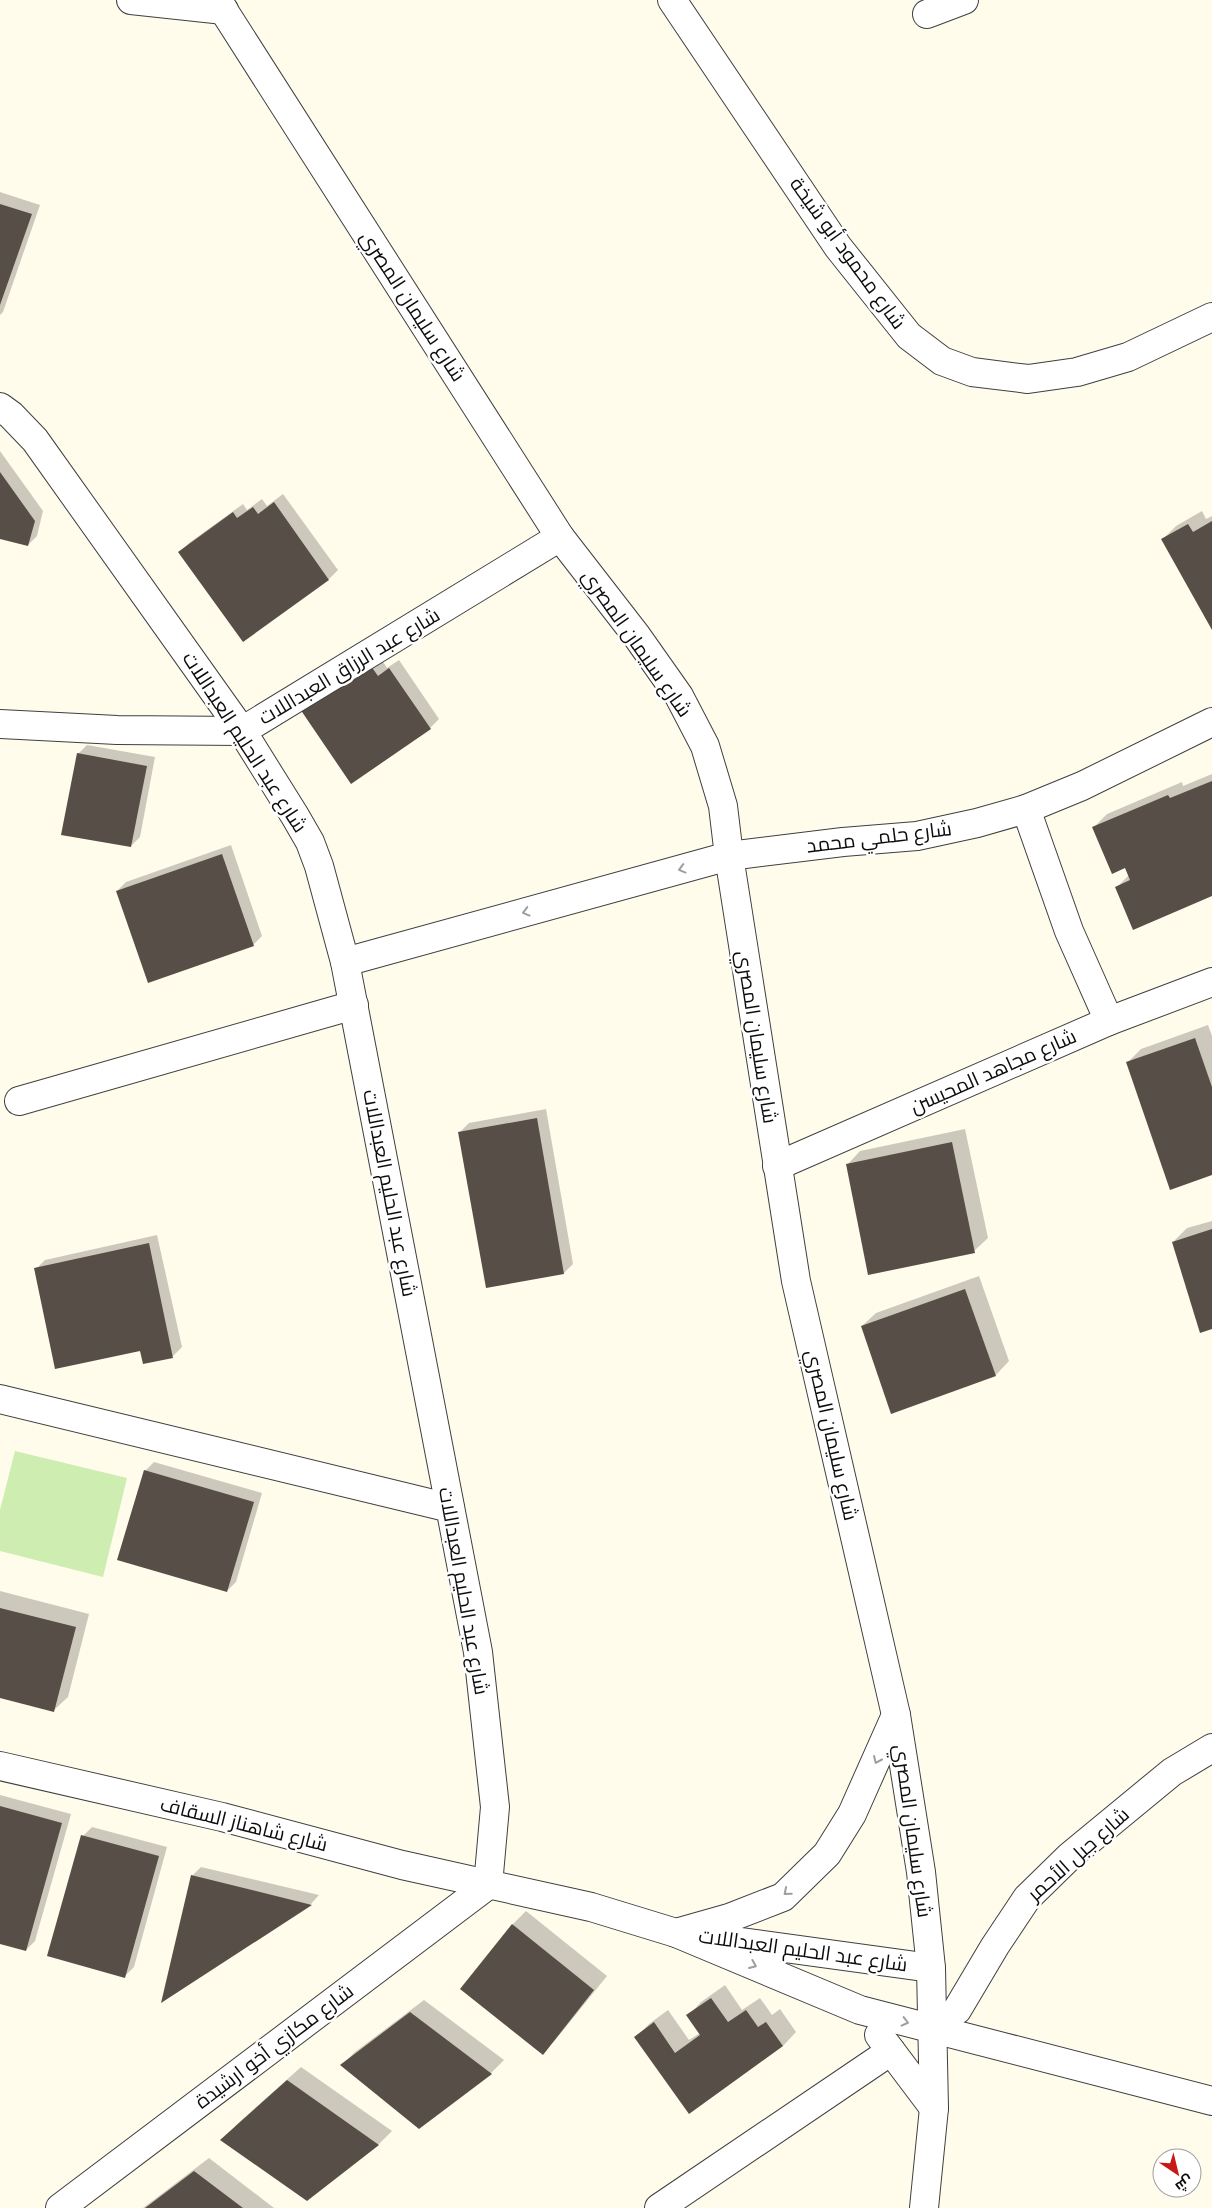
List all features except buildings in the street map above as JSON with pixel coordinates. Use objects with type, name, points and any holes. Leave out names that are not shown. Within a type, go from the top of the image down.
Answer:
[{"type":"street","points":[[131,0],[221,5]]},
{"type":"street","name":"شارع محمود أبو شيخة","points":[[672,0],[838,247],[909,336],[942,361],[972,372],[1028,379],[1077,372],[1128,357],[1212,317]]},
{"type":"street","points":[[927,14],[964,0]]},
{"type":"street","name":"شارع سليمان المصري","points":[[221,5],[560,537],[636,634],[679,696],[705,746],[723,806],[729,856],[796,1281],[896,1716],[921,1872],[931,1968],[934,2108],[924,2208]]},
{"type":"street","name":"شارع عبد الحليم العبداللات","points":[[0,407],[11,415],[35,440],[242,731],[310,842],[327,894],[354,1005],[478,1652],[495,1807],[488,1885],[591,1906],[676,1933],[860,2010],[1212,2102]]},
{"type":"street","name":"شارع عبد الرزاق العبداللات","points":[[0,724],[117,730],[242,731],[560,537]]},
{"type":"street","name":"شارع حلمي محمد","points":[[345,962],[729,856],[843,842],[916,836],[978,823],[1026,809],[1082,786],[1212,722]]},
{"type":"street","points":[[1026,809],[1069,931],[1108,1021]]},
{"type":"street","name":"شارع مجاهد المحيسن","points":[[777,1166],[1108,1021],[1212,982]]},
{"type":"street","points":[[19,1101],[354,1005]]},
{"type":"street","points":[[0,1399],[450,1508]]},
{"type":"street","points":[[676,1933],[729,1918],[784,1897],[827,1854],[852,1814],[896,1716]]},
{"type":"street","name":"شارع جبل الأحمر","points":[[932,2028],[958,2010],[995,1946],[1027,1898],[1070,1856],[1172,1772],[1212,1748]]},
{"type":"street","name":"شارع شاهناز السقاف","points":[[0,1766],[222,1817],[402,1865],[488,1885]]},
{"type":"street","name":"شارع مكازي أخو ارشيدة","points":[[60,2208],[488,1885]]},
{"type":"street","name":"شارع عبد الحليم العبداللات","points":[[676,1933],[931,1968]]},
{"type":"street","points":[[860,2010],[934,2108]]},
{"type":"street","points":[[659,2208],[891,2051]]},
{"type":"green space","points":[[15,1451],[127,1478],[103,1577],[0,1551],[0,1510]]}]
